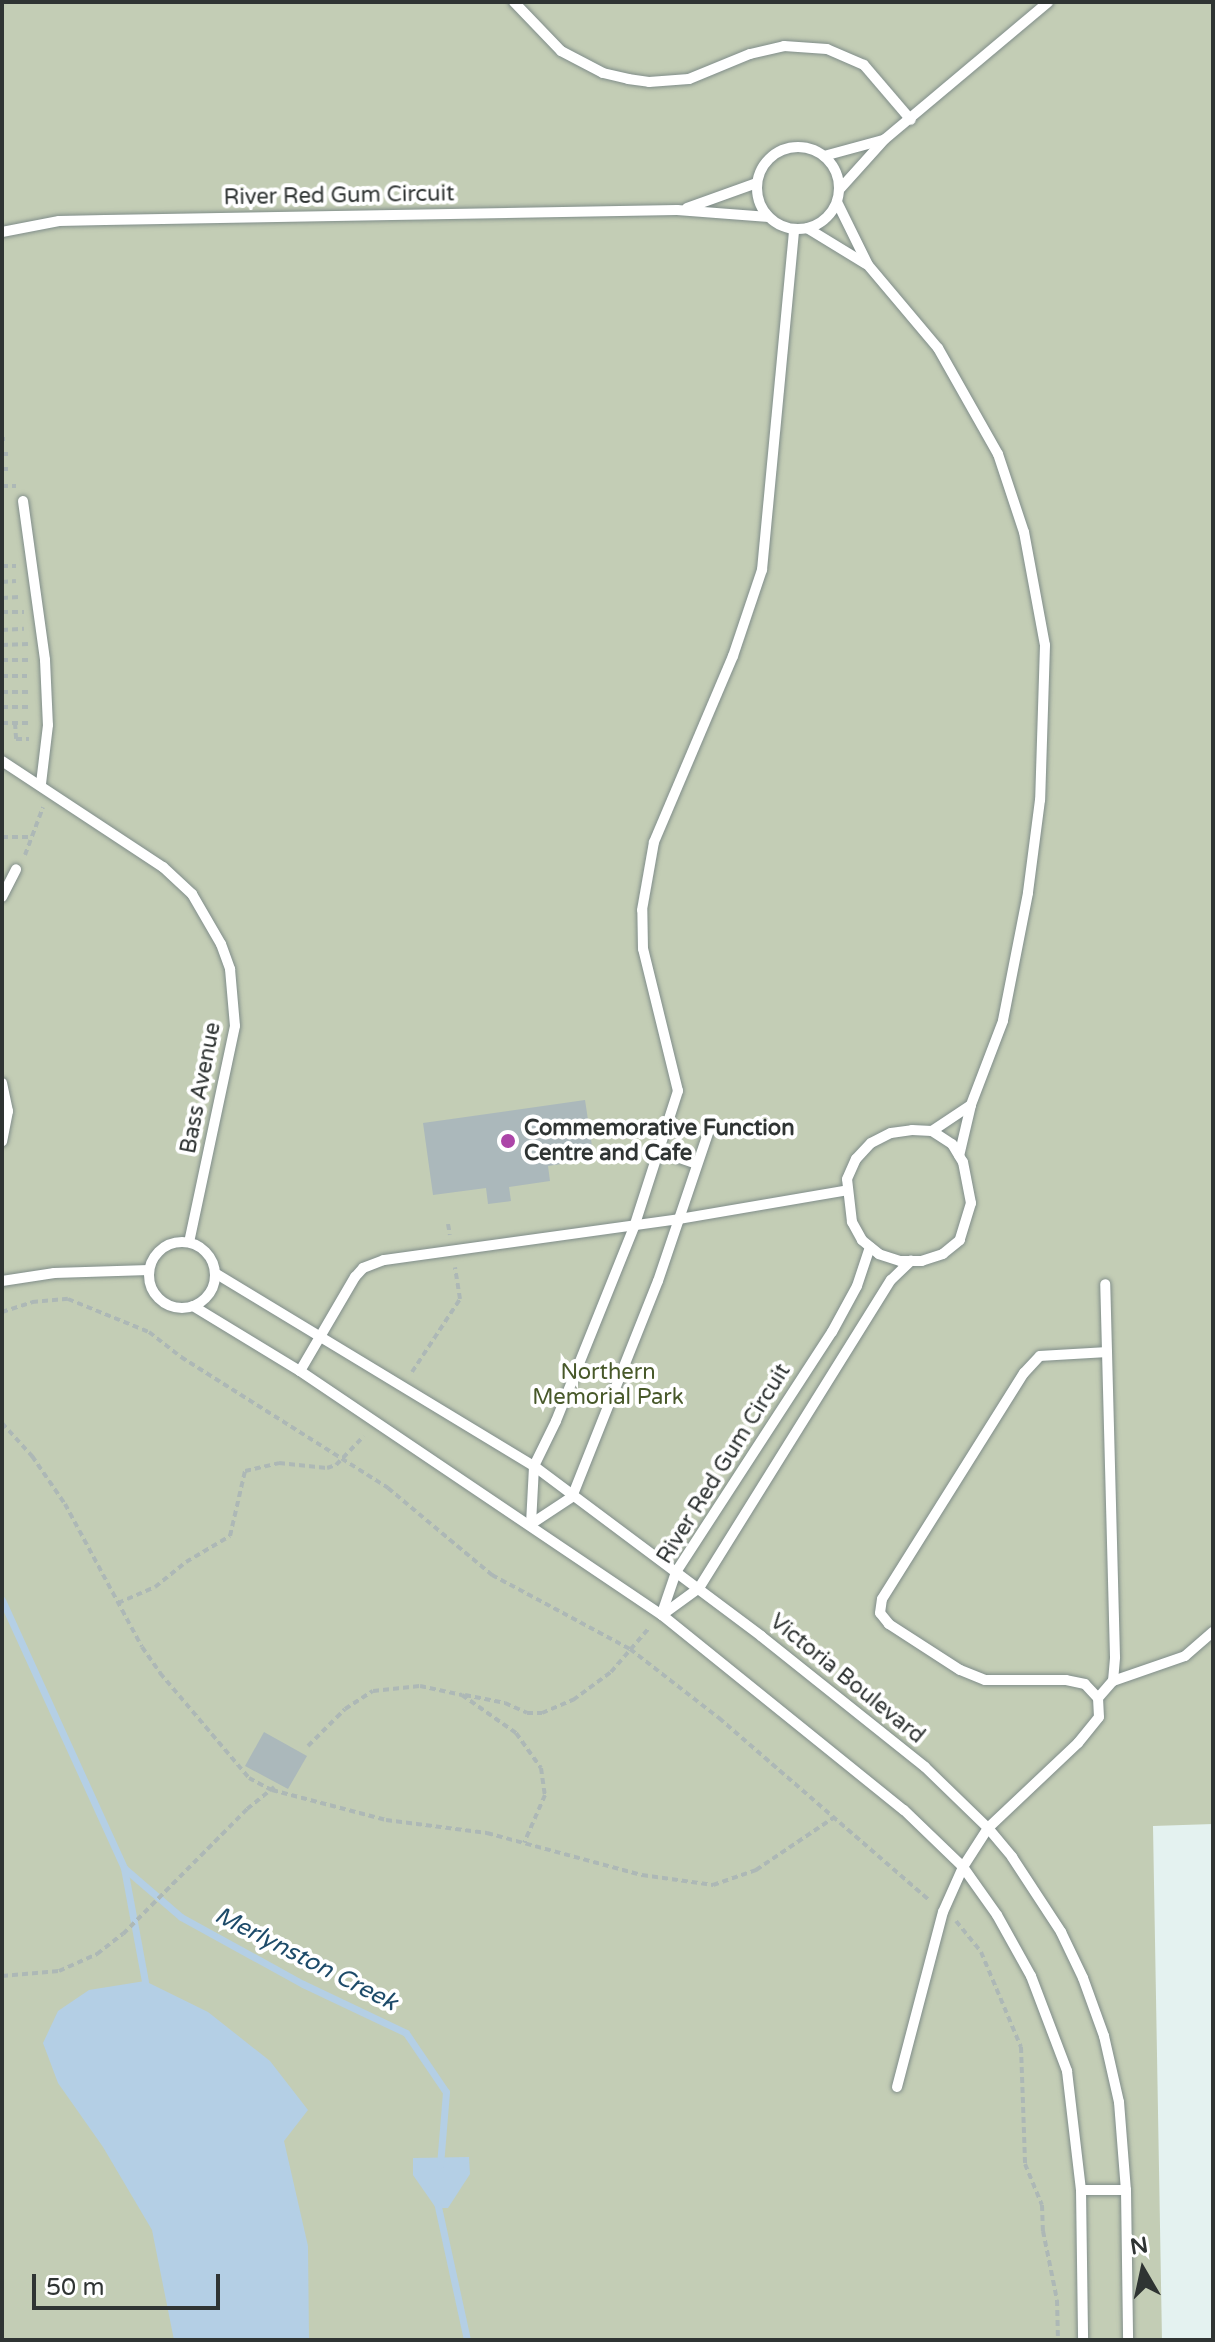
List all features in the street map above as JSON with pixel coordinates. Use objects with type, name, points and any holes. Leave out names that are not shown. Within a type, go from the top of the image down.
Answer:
[{"type":"lane","points":[[514,2],[561,51],[603,73],[628,79],[649,82],[689,79],[750,54],[784,46],[827,49],[864,65],[911,120]]},
{"type":"lane","points":[[839,190],[885,139],[1048,2]]},
{"type":"lane","points":[[824,156],[885,139]]},
{"type":"lane","points":[[801,147],[824,156],[832,166],[839,190],[837,202],[820,223],[794,229],[769,217],[757,196],[757,183],[760,171],[776,153],[801,147]]},
{"type":"lane","name":"River Red Gum Circuit","points":[[677,210],[723,198],[757,183]]},
{"type":"lane","points":[[837,202],[868,265],[938,348],[998,454],[1024,532],[1045,645],[1040,800],[1028,893],[1003,1021],[971,1105],[959,1156]]},
{"type":"lane","name":"River Red Gum Circuit","points":[[2,232],[59,221],[105,220],[677,210],[769,217]]},
{"type":"lane","points":[[807,228],[868,265]]},
{"type":"lane","points":[[531,1524],[534,1466],[635,1224],[656,1150],[678,1091],[643,949],[642,910],[654,842],[733,656],[762,570],[794,229]]},
{"type":"lane","points":[[23,501],[45,660],[48,723],[45,787]]},
{"type":"lane","name":"Bass Avenue","points":[[2,761],[122,837],[192,894],[207,914],[230,969],[236,1014],[230,1063],[189,1242]]},
{"type":"lane","points":[[2,897],[16,869]]},
{"type":"lane","points":[[2,1083],[8,1111],[2,1141]]},
{"type":"lane","points":[[932,1131],[952,1144],[969,1179],[971,1203],[960,1240],[943,1254],[911,1261],[879,1254],[862,1240],[852,1222],[847,1179],[856,1159],[871,1143],[891,1133],[932,1131],[971,1105]]},
{"type":"lane","points":[[531,1524],[572,1497],[658,1281],[709,1130]]},
{"type":"lane","points":[[656,1150],[697,1164]]},
{"type":"lane","points":[[300,1371],[363,1268],[384,1260],[679,1219],[848,1190]]},
{"type":"lane","points":[[178,1242],[189,1242],[207,1253],[215,1273],[210,1293],[193,1306],[182,1308],[161,1300],[153,1292],[149,1270],[159,1251],[178,1242]]},
{"type":"lane","name":"River Red Gum Circuit","points":[[662,1615],[676,1572],[832,1332],[857,1286],[870,1247]]},
{"type":"lane","name":"River Red Gum Circuit","points":[[662,1615],[699,1588],[891,1280],[911,1261]]},
{"type":"lane","points":[[2,1281],[54,1273],[149,1270]]},
{"type":"lane","name":"Victoria Boulevard","points":[[215,1273],[534,1466],[699,1588],[925,1767],[988,1828],[1031,1884],[1083,1978],[1104,2036],[1119,2102],[1126,2190],[1128,2340]]},
{"type":"lane","points":[[1105,1284],[1115,1657],[1113,1681]]},
{"type":"lane","points":[[193,1306],[300,1371],[662,1615],[744,1677],[904,1810],[963,1867],[997,1915],[1031,1976],[1053,2027],[1067,2071],[1081,2190],[1083,2340]]},
{"type":"lane","points":[[897,2087],[943,1912],[963,1867],[988,1828],[1078,1743],[1099,1717],[1098,1698],[1085,1684],[1066,1680],[985,1680],[948,1663],[889,1624],[880,1613],[882,1599],[1024,1373],[1040,1356],[1107,1352]]},
{"type":"lane","points":[[1098,1698],[1113,1681],[1185,1656],[1213,1632]]},
{"type":"lane","points":[[1081,2190],[1126,2190]]},
{"type":"path","points":[[2,454],[10,454]]},
{"type":"path","points":[[2,469],[12,469]]},
{"type":"path","points":[[2,486],[18,486]]},
{"type":"path","points":[[2,660],[45,660]]},
{"type":"path","points":[[2,676],[46,675]]},
{"type":"path","points":[[2,692],[47,691]]},
{"type":"path","points":[[2,707],[47,706]]},
{"type":"path","points":[[2,723],[48,723]]},
{"type":"path","points":[[15,723],[16,739],[47,739]]},
{"type":"path","points":[[16,869],[32,837],[45,787]]},
{"type":"path","points":[[2,837],[32,837]]},
{"type":"path","points":[[403,1386],[460,1299],[448,1224]]},
{"type":"path","points":[[2,1312],[32,1302],[68,1299],[133,1323],[343,1458],[424,1516],[492,1575],[630,1649],[719,1718],[963,1927],[981,1952],[1021,2047],[1025,2164],[1042,2205],[1043,2231],[1057,2300],[1058,2340]]},
{"type":"path","points":[[2,1423],[32,1456],[65,1504],[142,1647],[198,1721],[249,1778],[273,1788],[386,1820],[466,1829],[642,1875],[713,1885],[756,1870],[833,1818]]},
{"type":"path","points":[[118,1603],[155,1587],[186,1562],[230,1536],[245,1471],[279,1463],[327,1468],[343,1458],[378,1423]]},
{"type":"path","points":[[308,1746],[345,1709],[373,1691],[420,1686],[505,1703],[527,1713],[542,1713],[573,1700],[611,1672],[662,1615]]},
{"type":"path","points":[[462,1695],[516,1733],[541,1768],[545,1795],[524,1843]]},
{"type":"path","points":[[2,1976],[59,1971],[78,1965],[123,1934],[247,1809],[273,1788]]},
{"type":"green space","name":"Northern Memorial Park","points":[[2,2],[1213,2],[1213,1824],[1153,1826],[1162,2340],[2,2340]]},
{"type":"water","points":[[145,1981],[208,2012],[270,2061],[308,2110],[284,2141],[308,2246],[309,2340],[174,2340],[152,2230],[103,2147],[58,2083],[43,2043],[58,2011],[89,1990]]},
{"type":"water","points":[[469,2157],[470,2174],[448,2208],[436,2208],[413,2175],[413,2158]]},
{"type":"building","name":"Commemorative Function Centre and Cafe","points":[[585,1100],[594,1159],[548,1166],[550,1181],[509,1187],[511,1201],[488,1204],[486,1188],[433,1195],[423,1123]]},
{"type":"building","points":[[264,1732],[307,1756],[288,1789],[245,1766]]},
{"type":"waterway","name":"Merlynston Creek","points":[[2,1600],[124,1868],[145,1981]]},
{"type":"waterway","name":"Merlynston Creek","points":[[124,1868],[181,1917],[303,1984],[406,2033],[446,2092],[440,2165]]},
{"type":"waterway","name":"Merlynston Creek","points":[[437,2202],[467,2340]]},
{"type":"place","name":"Commemorative Function Centre and Cafe","points":[[508,1141]]}]
